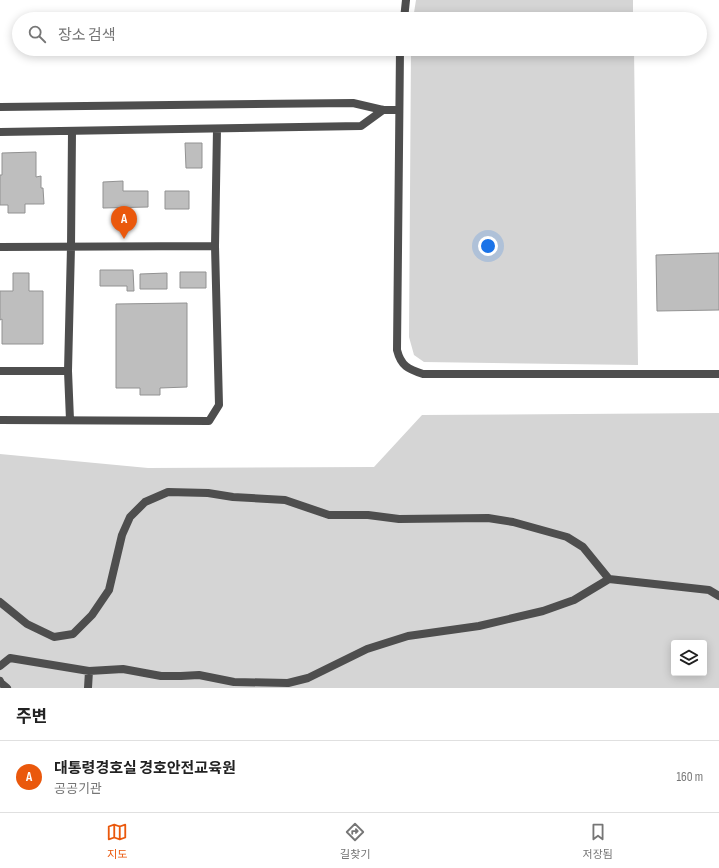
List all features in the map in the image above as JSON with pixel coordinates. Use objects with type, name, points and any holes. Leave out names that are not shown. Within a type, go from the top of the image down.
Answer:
[{"type":"lane","points":[[405,12],[406,0]]},
{"type":"lane","points":[[400,56],[397,350],[399,358],[404,365],[423,374],[719,374]]},
{"type":"lane","points":[[0,107],[353,103],[383,110],[399,110]]},
{"type":"lane","points":[[0,132],[361,126],[383,110]]},
{"type":"lane","points":[[0,420],[209,421],[220,405],[215,246],[217,129]]},
{"type":"lane","points":[[70,420],[68,371],[72,132]]},
{"type":"lane","points":[[0,247],[215,246]]},
{"type":"lane","points":[[0,371],[68,371]]},
{"type":"lane","points":[[0,602],[27,624],[54,637],[73,634],[92,615],[109,590],[122,536],[130,517],[145,502],[168,492],[208,493],[233,497],[285,500],[329,515],[368,515],[399,519],[488,518],[513,522],[567,537],[583,547],[609,578]]},
{"type":"lane","points":[[0,666],[10,658],[90,671],[124,669],[161,676],[199,675],[234,682],[288,683],[308,678],[367,649],[408,636],[479,626],[544,612],[574,600],[609,578],[709,590],[719,596]]},
{"type":"lane","points":[[88,688],[90,671]]},
{"type":"lane","points":[[0,681],[0,683],[7,688]]},
{"type":"shaded area","points":[[416,0],[633,0],[633,12],[414,12]]},
{"type":"shaded area","points":[[411,56],[634,56],[638,365],[424,362],[414,355],[409,337]]},
{"type":"shaded area","points":[[719,413],[719,688],[0,688],[0,454],[148,468],[374,467],[422,415]]},
{"type":"building","points":[[185,143],[202,143],[202,168],[186,168]]},
{"type":"building","points":[[36,152],[36,177],[41,176],[41,188],[43,188],[44,204],[25,204],[25,213],[8,213],[8,205],[0,205],[2,153]]},
{"type":"building","points":[[123,181],[123,191],[148,191],[148,207],[103,208],[103,182]]},
{"type":"building","points":[[165,191],[189,191],[189,209],[165,209]]},
{"type":"building","points":[[719,253],[719,310],[657,311],[656,255]]},
{"type":"building","points":[[100,270],[133,270],[134,291],[127,291],[127,286],[100,286]]},
{"type":"building","points":[[180,272],[206,272],[206,288],[180,288]]},
{"type":"building","points":[[13,273],[29,273],[29,291],[43,291],[43,344],[2,344],[0,291],[13,291]]},
{"type":"building","points":[[167,273],[167,289],[140,289],[140,274]]},
{"type":"building","points":[[187,303],[187,387],[160,388],[160,395],[140,395],[140,388],[116,388],[116,304]]},
{"type":"place","name":"대통령경호실 경호안전교육원","points":[[124,239]]}]
